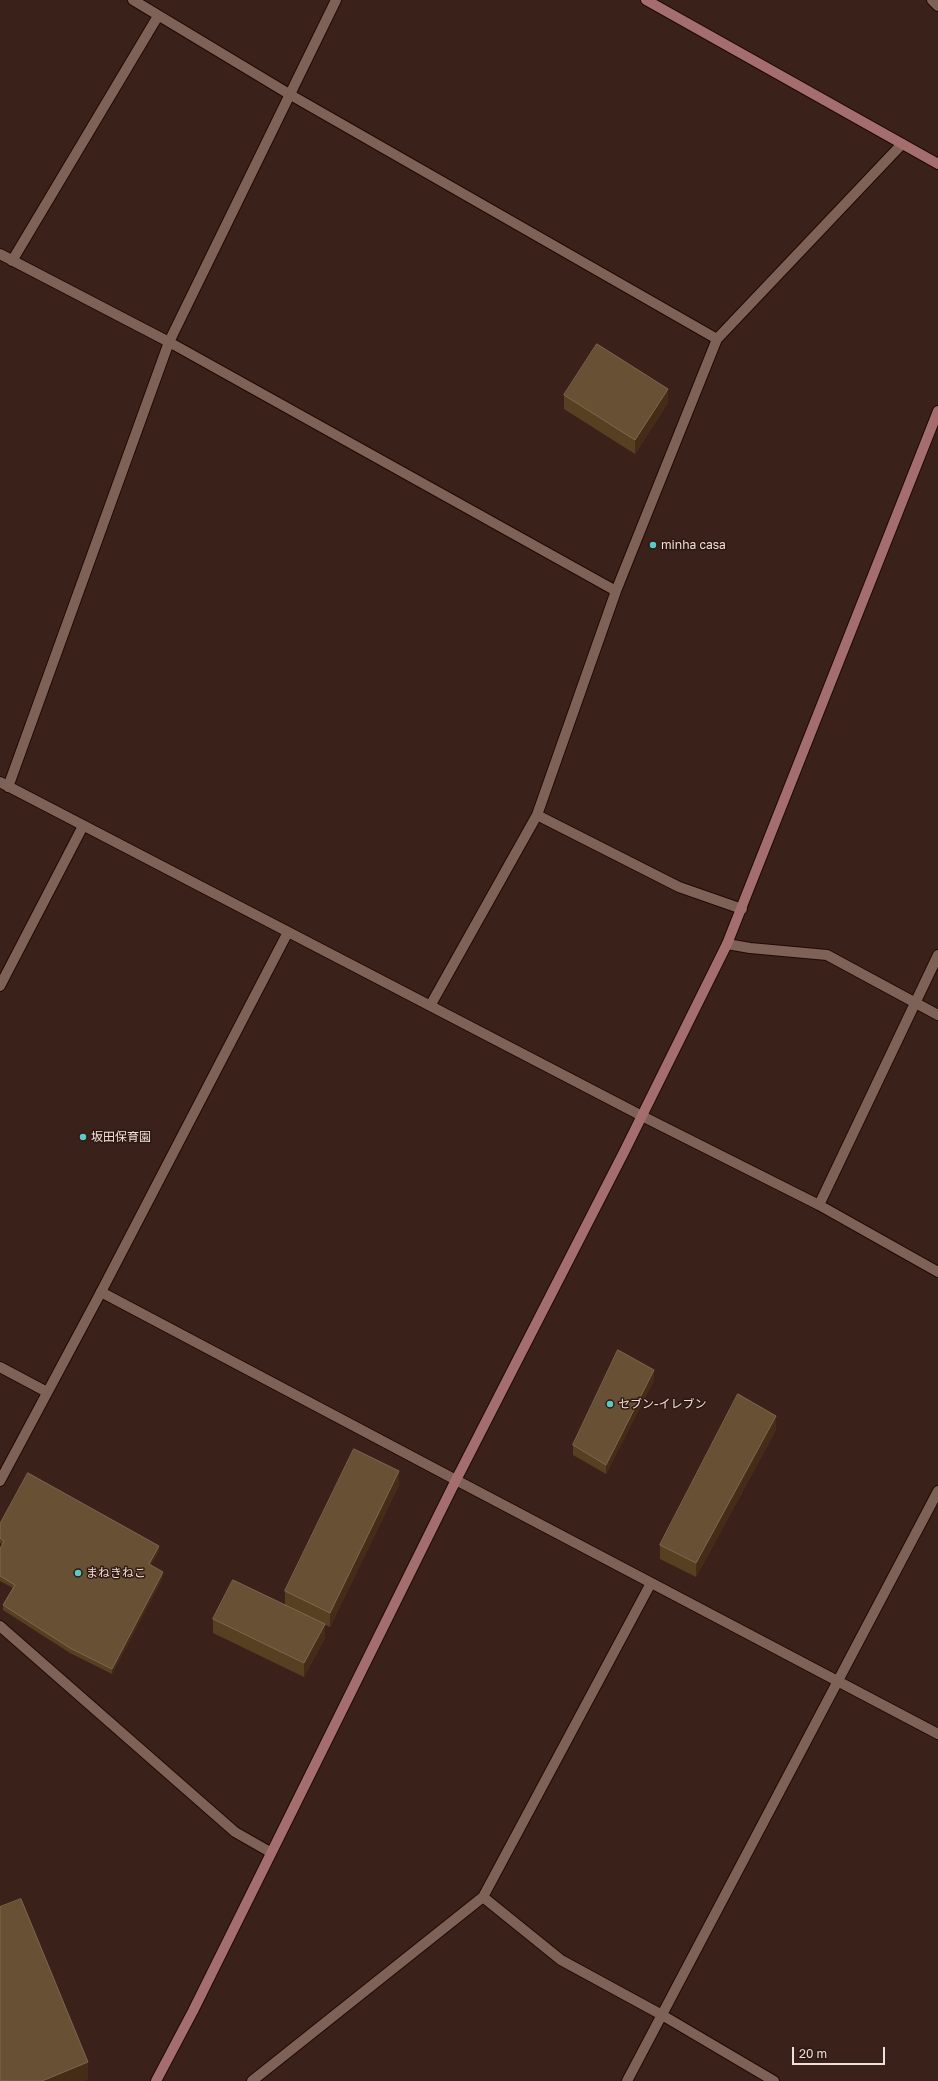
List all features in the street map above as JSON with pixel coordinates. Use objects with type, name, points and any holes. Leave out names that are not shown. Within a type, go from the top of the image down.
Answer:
[{"type":"street","points":[[133,0],[289,94],[717,339]]},
{"type":"street","points":[[336,0],[169,342],[4,785],[642,1116],[819,1205],[938,1272]]},
{"type":"street","points":[[646,0],[938,164]]},
{"type":"street","points":[[932,0],[938,6]]},
{"type":"street","points":[[12,261],[158,16]]},
{"type":"street","points":[[430,1006],[536,815],[616,591],[717,339],[902,144]]},
{"type":"street","points":[[0,254],[169,342],[616,591]]},
{"type":"street","points":[[156,2081],[193,2012],[270,1852],[456,1480],[642,1116],[727,944],[938,411]]},
{"type":"street","points":[[536,815],[680,887],[742,909]]},
{"type":"street","points":[[0,986],[83,826]]},
{"type":"street","points":[[0,1481],[101,1292],[288,932]]},
{"type":"street","points":[[727,944],[827,955],[938,1015]]},
{"type":"street","points":[[819,1205],[938,955]]},
{"type":"street","points":[[101,1292],[938,1734]]},
{"type":"street","points":[[0,1367],[47,1392]]},
{"type":"street","points":[[627,2081],[938,1491]]},
{"type":"street","points":[[252,2081],[483,1897],[651,1583]]},
{"type":"street","points":[[0,1626],[235,1832],[270,1852]]},
{"type":"street","points":[[483,1897],[561,1960],[662,2015],[774,2081]]},
{"type":"building","points":[[597,344],[668,389],[635,440],[564,395]]},
{"type":"building","points":[[618,1350],[654,1370],[606,1465],[573,1445]]},
{"type":"building","points":[[738,1394],[776,1416],[696,1563],[660,1545]]},
{"type":"building","points":[[354,1449],[399,1471],[330,1613],[285,1591]]},
{"type":"building","name":"まねきねこ","points":[[28,1473],[159,1546],[149,1564],[163,1572],[112,1669],[70,1648],[3,1605],[15,1585],[0,1576],[0,1549],[4,1541],[0,1538],[0,1524]]},
{"type":"building","points":[[233,1580],[325,1624],[304,1663],[213,1619]]},
{"type":"building","points":[[21,1899],[88,2062],[42,2081],[0,2081],[0,1907]]},
{"type":"place","name":"minha casa","points":[[653,545]]},
{"type":"place","name":"坂田保育園","points":[[83,1137]]},
{"type":"place","name":"セブン-イレブン","points":[[610,1404]]},
{"type":"place","name":"まねきねこ","points":[[78,1573]]}]
